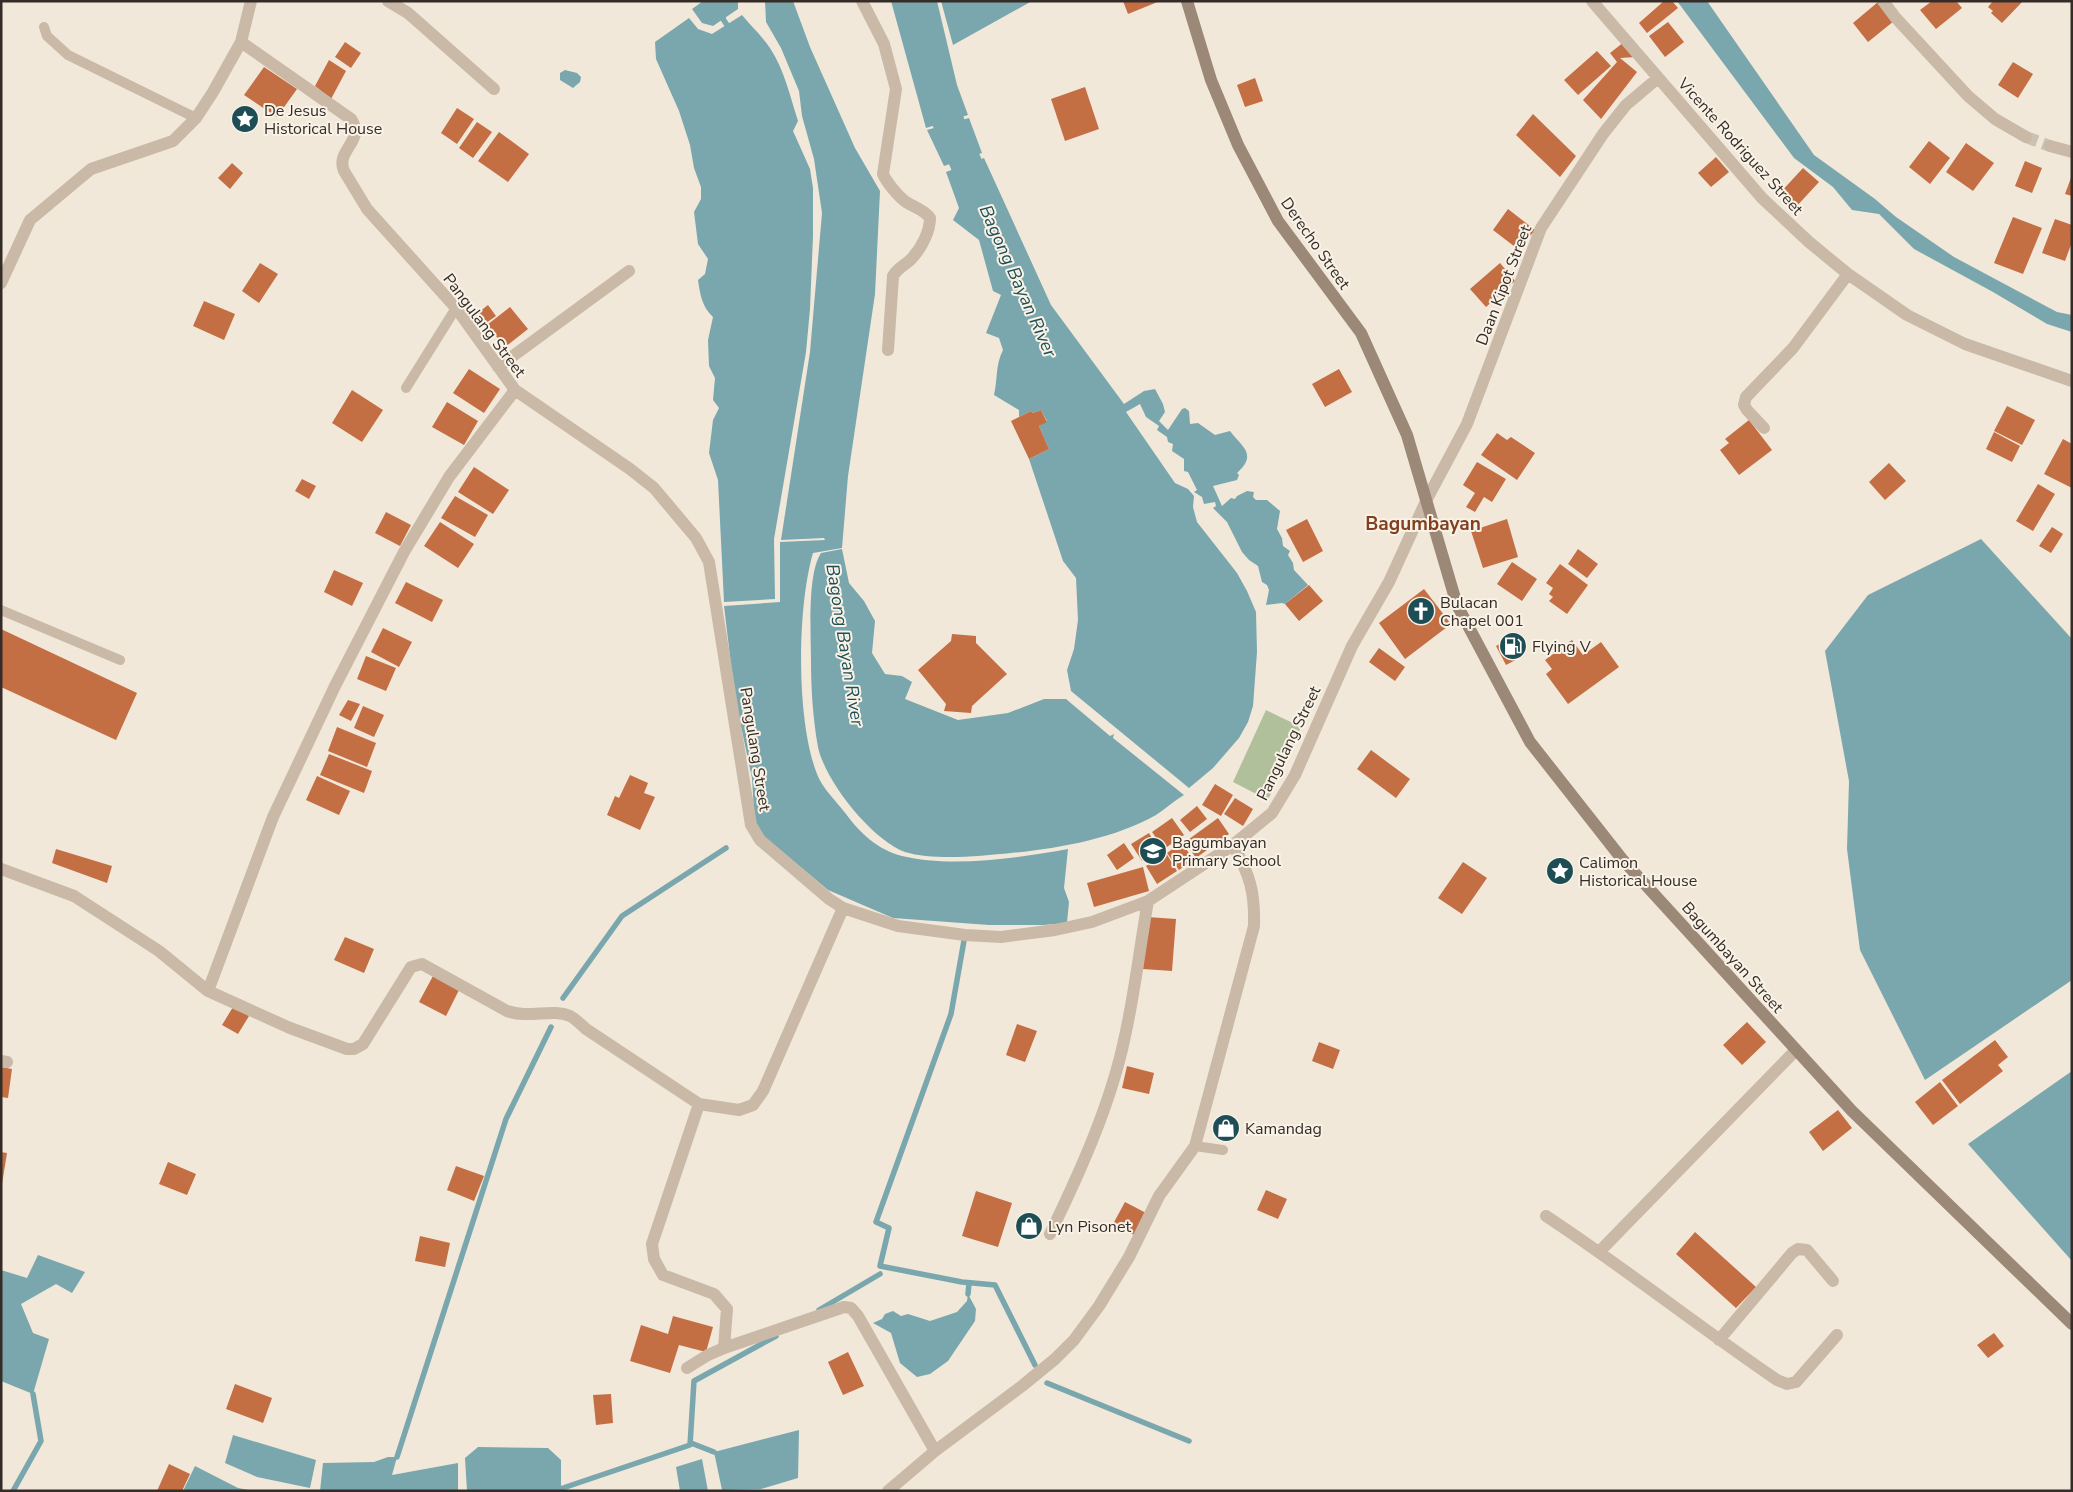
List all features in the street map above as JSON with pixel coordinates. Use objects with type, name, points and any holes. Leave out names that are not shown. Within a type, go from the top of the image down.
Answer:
[{"type":"main road","name":"Derecho Street","points":[[1187,1],[1211,80],[1238,145],[1278,220],[1361,333],[1407,435],[1427,499]]},
{"type":"main road","name":"Bagumbayan Street","points":[[1427,499],[1457,606],[1530,742],[1622,859],[1852,1111],[2072,1324]]},
{"type":"street","points":[[1,283],[30,220],[91,169],[173,141],[196,118],[241,42],[251,1]]},
{"type":"street","points":[[388,1],[408,13],[494,89]]},
{"type":"street","points":[[862,1],[884,44],[896,89],[883,174],[906,202],[924,211],[930,218],[926,237],[913,258],[898,268],[893,276],[888,350]]},
{"type":"street","name":"Vicente Rodriguez Street","points":[[1592,1],[1762,198],[1809,242],[1848,274],[1907,315],[1965,344],[2072,381]]},
{"type":"street","points":[[1883,1],[1896,18],[1968,96],[1995,119],[2026,137]]},
{"type":"street","name":"Pangulang Street","points":[[241,42],[351,119],[356,126],[356,135],[343,157],[341,165],[344,171],[367,209],[456,308],[478,336],[515,390],[630,469],[654,488],[696,538],[710,562],[752,825],[760,840],[829,899],[843,908],[898,926],[965,935],[1001,937],[1055,930],[1092,922],[1148,901],[1233,845],[1272,813],[1294,775],[1352,646],[1389,582],[1427,499]]},
{"type":"street","name":"Daan Kipot Street","points":[[1427,499],[1478,398],[1542,228],[1609,126],[1626,105],[1658,78]]},
{"type":"street","points":[[2050,146],[2072,152]]},
{"type":"street","points":[[498,367],[629,271]]},
{"type":"street","points":[[1764,428],[1744,405],[1746,397],[1793,348],[1848,274]]},
{"type":"street","points":[[208,991],[273,817],[335,686],[404,552],[449,477],[515,390]]},
{"type":"street","points":[[888,1491],[935,1451],[1022,1386],[1074,1340],[1099,1306],[1129,1257],[1158,1196],[1195,1146],[1254,926],[1255,906],[1248,871],[1233,845]]},
{"type":"street","points":[[1,869],[74,896],[159,951],[208,991],[290,1028],[347,1049],[354,1049],[363,1044],[411,967],[416,964],[422,964],[507,1011],[519,1015],[558,1013],[571,1016],[700,1104],[739,1110],[753,1105],[763,1091],[843,908]]},
{"type":"street","points":[[1050,1234],[1087,1153],[1115,1073],[1125,1037],[1148,901]]},
{"type":"street","points":[[1600,1251],[1796,1050]]},
{"type":"street","points":[[700,1104],[652,1244],[654,1259],[663,1275],[714,1294],[727,1309],[724,1348]]},
{"type":"street","points":[[1546,1216],[1600,1251],[1719,1340],[1777,1380],[1788,1384],[1796,1382],[1837,1335]]},
{"type":"street","points":[[1719,1340],[1792,1253],[1798,1249],[1806,1250],[1833,1281]]},
{"type":"street","points":[[687,1368],[724,1348],[844,1307],[851,1308],[858,1316],[935,1451]]},
{"type":"lane","points":[[44,28],[47,36],[68,55],[196,118]]},
{"type":"lane","points":[[406,388],[456,308]]},
{"type":"lane","points":[[1,610],[120,660]]},
{"type":"lane","points":[[1195,1146],[1223,1150]]},
{"type":"green space","points":[[1266,710],[1301,727],[1268,800],[1233,782]]},
{"type":"water","points":[[703,1],[738,1],[738,9],[713,26],[702,23],[692,9]]},
{"type":"water","points":[[765,1],[793,1],[810,47],[855,148],[880,191],[875,294],[848,476],[842,548],[813,553],[804,603],[801,664],[802,695],[810,751],[817,774],[826,790],[851,821],[870,840],[885,850],[902,856],[921,860],[963,861],[1028,856],[1068,849],[1064,888],[1069,902],[1067,923],[989,925],[893,918],[828,890],[755,829],[752,778],[735,698],[724,606],[780,602],[780,542],[825,540],[824,538],[781,540],[810,352],[822,213],[814,159],[802,116],[799,91],[781,48],[766,22]]},
{"type":"water","points":[[891,1],[937,1],[957,85],[968,115],[926,128]]},
{"type":"water","points":[[941,1],[1032,1],[953,45]]},
{"type":"water","points":[[1677,1],[1707,1],[1814,155],[1875,199],[1896,217],[1954,257],[2057,312],[2072,315],[2072,332],[2047,324],[1914,249],[1879,214],[1852,210],[1833,187],[1794,158]]},
{"type":"water","points":[[742,15],[764,39],[775,56],[789,92],[798,121],[793,131],[810,169],[813,188],[813,236],[806,352],[774,539],[775,599],[724,602],[718,480],[709,453],[713,420],[719,408],[713,400],[715,378],[709,366],[708,340],[713,317],[704,305],[698,280],[705,274],[708,259],[698,244],[694,212],[701,199],[701,187],[679,111],[656,59],[655,42],[689,18],[698,29],[712,34]]},
{"type":"water","points":[[565,70],[577,73],[581,77],[580,82],[573,88],[560,80],[560,73]]},
{"type":"water","points":[[969,118],[982,153],[944,166],[927,130]]},
{"type":"water","points":[[984,158],[1051,305],[1124,404],[1144,391],[1155,389],[1165,412],[1159,421],[1168,430],[1182,409],[1185,408],[1189,411],[1190,424],[1198,423],[1215,435],[1230,431],[1243,446],[1247,456],[1246,461],[1237,473],[1239,475],[1237,480],[1213,486],[1222,506],[1231,498],[1235,499],[1247,491],[1254,492],[1253,497],[1256,500],[1267,500],[1280,511],[1277,529],[1282,538],[1283,546],[1290,551],[1288,555],[1293,563],[1294,570],[1308,585],[1285,604],[1266,605],[1269,590],[1267,585],[1262,582],[1258,566],[1242,552],[1227,522],[1213,508],[1216,506],[1215,502],[1204,504],[1202,497],[1194,492],[1197,490],[1188,472],[1184,471],[1184,459],[1172,451],[1173,444],[1168,442],[1167,437],[1157,430],[1159,426],[1146,417],[1140,404],[1126,412],[1175,483],[1188,489],[1194,496],[1193,507],[1197,522],[1237,573],[1256,612],[1257,652],[1253,706],[1248,722],[1239,738],[1213,768],[1189,788],[1071,691],[1067,670],[1074,649],[1078,620],[1076,578],[1063,561],[1029,459],[1049,449],[1039,426],[1047,421],[1041,410],[1033,413],[1031,411],[1019,417],[1019,410],[994,395],[1000,356],[1003,350],[999,338],[986,333],[1001,295],[993,291],[979,240],[953,220],[959,208],[946,172]]},
{"type":"water","points":[[1981,539],[2072,639],[2072,980],[1925,1080],[1860,950],[1847,849],[1849,781],[1825,651],[1868,595]]},
{"type":"water","points":[[842,549],[849,583],[864,601],[875,621],[872,653],[885,674],[902,676],[912,682],[905,699],[958,720],[1008,713],[1044,699],[1066,699],[1110,736],[1114,734],[1113,738],[1184,795],[1156,815],[1123,830],[1086,841],[1047,849],[958,857],[917,855],[905,852],[878,835],[852,808],[840,792],[822,761],[818,747],[811,682],[810,620],[812,589],[821,553]]},
{"type":"water","points":[[2072,1071],[2072,1261],[1968,1144]]},
{"type":"water","points":[[38,1255],[85,1272],[72,1293],[56,1284],[21,1304],[33,1333],[49,1339],[33,1394],[1,1381],[1,1270],[27,1278]]},
{"type":"water","points":[[968,1294],[976,1309],[975,1321],[948,1361],[930,1374],[917,1377],[900,1363],[891,1333],[873,1323],[882,1319],[885,1314],[893,1311],[901,1316],[908,1314],[930,1321],[957,1312],[967,1301]]},
{"type":"water","points":[[799,1430],[798,1478],[761,1489],[722,1490],[714,1452]]},
{"type":"water","points":[[233,1435],[316,1460],[310,1488],[257,1477],[225,1463]]},
{"type":"water","points":[[478,1447],[548,1448],[561,1460],[561,1491],[467,1491],[465,1458]]},
{"type":"water","points":[[388,1457],[397,1457],[392,1475],[458,1463],[458,1491],[320,1491],[323,1463],[374,1462]]},
{"type":"water","points":[[702,1459],[708,1491],[680,1491],[676,1467]]},
{"type":"water","points":[[195,1466],[238,1488],[254,1491],[183,1491]]},
{"type":"building","points":[[1123,1],[1160,1],[1128,14]]},
{"type":"building","points":[[1664,1],[1672,1],[1678,8],[1647,33],[1639,23]]},
{"type":"building","points":[[1932,1],[1956,1],[1962,8],[1936,29],[1920,10]]},
{"type":"building","points":[[1993,1],[2023,1],[2002,23],[1991,13],[1993,11],[1988,7]]},
{"type":"building","points":[[1878,2],[1894,21],[1868,42],[1853,23]]},
{"type":"building","points":[[1668,22],[1684,42],[1665,57],[1649,36]]},
{"type":"building","points":[[345,42],[361,53],[351,68],[335,57]]},
{"type":"building","points":[[1624,42],[1636,57],[1620,58],[1637,72],[1601,119],[1583,100],[1617,62],[1610,53]]},
{"type":"building","points":[[1597,51],[1611,66],[1578,95],[1564,80]]},
{"type":"building","points":[[329,60],[346,71],[331,99],[315,86]]},
{"type":"building","points":[[2013,62],[2033,74],[2018,98],[1998,85]]},
{"type":"building","points":[[264,67],[297,89],[277,117],[244,95]]},
{"type":"building","points":[[1255,78],[1263,101],[1245,107],[1237,85]]},
{"type":"building","points":[[1085,87],[1099,129],[1065,141],[1051,99]]},
{"type":"building","points":[[457,108],[474,119],[457,144],[441,133]]},
{"type":"building","points":[[1533,114],[1576,156],[1560,177],[1516,135]]},
{"type":"building","points":[[477,122],[492,132],[473,158],[459,148]]},
{"type":"building","points":[[499,132],[529,154],[508,182],[478,161]]},
{"type":"building","points":[[1929,141],[1950,158],[1930,184],[1909,167]]},
{"type":"building","points":[[1966,143],[1994,163],[1973,191],[1946,172]]},
{"type":"building","points":[[1716,157],[1729,172],[1711,187],[1698,173]]},
{"type":"building","points":[[2025,161],[2042,168],[2032,193],[2015,186]]},
{"type":"building","points":[[232,163],[243,173],[230,189],[218,178]]},
{"type":"building","points":[[1803,168],[1819,182],[1795,208],[1779,194]]},
{"type":"building","points":[[2072,175],[2072,196],[2065,194]]},
{"type":"building","points":[[1508,209],[1535,230],[1519,250],[1493,230]]},
{"type":"building","points":[[2013,217],[2042,228],[2023,274],[1994,263]]},
{"type":"building","points":[[2055,219],[2072,225],[2072,242],[2065,261],[2042,253]]},
{"type":"building","points":[[260,263],[278,274],[259,303],[242,291]]},
{"type":"building","points":[[1500,263],[1515,281],[1486,307],[1470,289]]},
{"type":"building","points":[[204,301],[235,314],[224,340],[193,326]]},
{"type":"building","points":[[488,305],[496,316],[482,326],[474,316]]},
{"type":"building","points":[[510,307],[528,329],[505,347],[487,325]]},
{"type":"building","points":[[469,369],[500,389],[484,413],[453,393]]},
{"type":"building","points":[[1339,369],[1352,392],[1325,407],[1312,384]]},
{"type":"building","points":[[352,390],[383,410],[362,442],[332,423]]},
{"type":"building","points":[[447,402],[478,421],[464,445],[432,427]]},
{"type":"building","points":[[2007,406],[2035,420],[2022,445],[1994,431]]},
{"type":"building","points":[[1041,410],[1047,422],[1039,426],[1049,449],[1029,459],[1011,421],[1031,411],[1033,413]]},
{"type":"building","points":[[1749,420],[1772,450],[1739,475],[1720,450],[1729,443],[1725,439]]},
{"type":"building","points":[[1994,432],[2020,446],[2012,462],[1986,449]]},
{"type":"building","points":[[1497,433],[1507,440],[1511,437],[1535,453],[1517,480],[1481,455]]},
{"type":"building","points":[[2063,439],[2072,444],[2072,488],[2044,474]]},
{"type":"building","points":[[1477,462],[1506,479],[1492,502],[1484,497],[1475,512],[1466,507],[1475,493],[1463,485]]},
{"type":"building","points":[[1889,463],[1906,481],[1885,500],[1869,482]]},
{"type":"building","points":[[474,467],[509,490],[493,514],[458,492]]},
{"type":"building","points":[[302,479],[316,486],[309,499],[295,491]]},
{"type":"building","points":[[2038,484],[2055,494],[2033,531],[2016,521]]},
{"type":"building","points":[[455,496],[488,515],[475,537],[441,518]]},
{"type":"building","points":[[386,512],[411,525],[400,546],[375,533]]},
{"type":"building","points":[[1307,519],[1323,551],[1303,562],[1286,530]]},
{"type":"building","points":[[1507,519],[1518,557],[1483,568],[1471,531]]},
{"type":"building","points":[[440,522],[474,544],[458,568],[424,546]]},
{"type":"building","points":[[2052,527],[2063,534],[2051,553],[2039,546]]},
{"type":"building","points":[[1578,549],[1598,564],[1587,578],[1568,564]]},
{"type":"building","points":[[1512,562],[1537,579],[1522,601],[1497,584]]},
{"type":"building","points":[[1560,564],[1588,585],[1567,614],[1549,601],[1553,597],[1549,594],[1553,588],[1546,583]]},
{"type":"building","points":[[334,570],[363,583],[352,606],[324,592]]},
{"type":"building","points":[[406,582],[443,600],[432,622],[395,603]]},
{"type":"building","points":[[1309,585],[1323,601],[1299,621],[1285,604]]},
{"type":"building","points":[[1424,589],[1451,624],[1405,659],[1379,623]]},
{"type":"building","points":[[383,628],[412,642],[399,667],[371,652]]},
{"type":"building","points":[[1,629],[137,693],[116,740],[1,687]]},
{"type":"building","points":[[952,634],[976,636],[976,643],[1007,674],[972,706],[971,713],[944,711],[946,704],[918,670],[951,641]]},
{"type":"building","points":[[1513,636],[1523,656],[1506,665],[1496,646]]},
{"type":"building","points":[[1572,640],[1583,655],[1601,642],[1619,667],[1568,704],[1546,674],[1552,669],[1545,660]]},
{"type":"building","points":[[1379,648],[1405,667],[1395,681],[1369,662]]},
{"type":"building","points":[[366,656],[396,668],[386,691],[357,679]]},
{"type":"building","points":[[348,700],[360,704],[351,721],[339,715]]},
{"type":"building","points":[[363,706],[384,715],[374,737],[354,728]]},
{"type":"building","points":[[337,727],[376,743],[367,767],[328,751]]},
{"type":"building","points":[[1371,750],[1410,779],[1396,798],[1357,769]]},
{"type":"building","points":[[329,754],[372,771],[364,793],[320,775]]},
{"type":"building","points":[[630,775],[648,783],[644,793],[655,797],[640,830],[607,815],[615,796],[619,798]]},
{"type":"building","points":[[317,776],[350,791],[339,815],[306,800]]},
{"type":"building","points":[[1215,784],[1233,795],[1221,816],[1202,805]]},
{"type":"building","points":[[1235,798],[1253,809],[1243,826],[1224,814]]},
{"type":"building","points":[[1197,806],[1207,819],[1190,832],[1180,820]]},
{"type":"building","points":[[1172,818],[1184,835],[1164,849],[1152,832]]},
{"type":"building","points":[[1218,818],[1229,834],[1196,858],[1185,842]]},
{"type":"building","points":[[1149,833],[1159,850],[1142,861],[1131,844]]},
{"type":"building","points":[[1182,842],[1193,860],[1179,870],[1167,853]]},
{"type":"building","points":[[1124,843],[1134,858],[1117,870],[1107,855]]},
{"type":"building","points":[[56,849],[112,866],[107,883],[52,863]]},
{"type":"building","points":[[1166,853],[1177,871],[1157,884],[1146,866]]},
{"type":"building","points":[[1463,862],[1487,878],[1462,914],[1438,898]]},
{"type":"building","points":[[1143,867],[1149,891],[1094,907],[1087,883]]},
{"type":"building","points":[[1147,917],[1176,919],[1172,971],[1143,969]]},
{"type":"building","points":[[345,937],[374,949],[364,973],[334,960]]},
{"type":"building","points":[[433,976],[459,990],[446,1016],[419,1002]]},
{"type":"building","points":[[233,1007],[249,1016],[238,1034],[222,1025]]},
{"type":"building","points":[[1747,1022],[1766,1042],[1742,1065],[1723,1045]]},
{"type":"building","points":[[1017,1024],[1037,1031],[1025,1062],[1006,1055]]},
{"type":"building","points":[[1995,1040],[2008,1057],[1998,1065],[2003,1071],[1960,1104],[1942,1080]]},
{"type":"building","points":[[1319,1042],[1340,1050],[1333,1069],[1312,1061]]},
{"type":"building","points":[[1127,1066],[1154,1073],[1149,1094],[1122,1088]]},
{"type":"building","points":[[1,1067],[12,1069],[8,1098],[1,1097]]},
{"type":"building","points":[[1940,1082],[1958,1106],[1933,1125],[1915,1102]]},
{"type":"building","points":[[1838,1110],[1852,1128],[1823,1151],[1809,1132]]},
{"type":"building","points":[[1,1152],[7,1153],[2,1184],[1,1184]]},
{"type":"building","points":[[168,1162],[196,1174],[187,1195],[159,1184]]},
{"type":"building","points":[[456,1166],[484,1176],[474,1201],[447,1190]]},
{"type":"building","points":[[1266,1190],[1287,1199],[1278,1219],[1257,1210]]},
{"type":"building","points":[[976,1191],[1012,1203],[998,1247],[962,1236]]},
{"type":"building","points":[[1125,1202],[1148,1214],[1136,1236],[1113,1224]]},
{"type":"building","points":[[1695,1232],[1756,1287],[1736,1308],[1676,1254]]},
{"type":"building","points":[[420,1236],[450,1243],[445,1267],[415,1261]]},
{"type":"building","points":[[673,1316],[713,1327],[706,1352],[679,1345],[670,1373],[630,1361],[641,1325],[668,1334]]},
{"type":"building","points":[[1994,1333],[2004,1346],[1988,1358],[1977,1345]]},
{"type":"building","points":[[848,1352],[864,1386],[843,1395],[828,1362]]},
{"type":"building","points":[[235,1384],[272,1398],[263,1423],[226,1409]]},
{"type":"building","points":[[611,1394],[613,1423],[596,1425],[593,1395]]},
{"type":"building","points":[[169,1464],[190,1474],[182,1491],[157,1491]]},
{"type":"waterway","name":"Bagong Bayan River","points":[[914,1],[949,124],[984,205]]},
{"type":"waterway","points":[[724,12],[723,19],[727,25]]},
{"type":"waterway","points":[[563,998],[622,916],[726,848]]},
{"type":"waterway","points":[[965,935],[951,1014],[876,1222],[889,1228],[880,1266],[962,1282],[995,1285],[1035,1365]]},
{"type":"waterway","points":[[397,1457],[506,1119],[551,1027]]},
{"type":"waterway","points":[[819,1310],[880,1274]]},
{"type":"waterway","points":[[968,1294],[969,1283]]},
{"type":"waterway","points":[[560,1489],[690,1445],[694,1381],[776,1336]]},
{"type":"waterway","points":[[1047,1383],[1189,1441]]},
{"type":"waterway","points":[[13,1491],[41,1441],[33,1394]]},
{"type":"waterway","points":[[691,1443],[714,1452]]},
{"type":"tunnel","points":[[2026,137],[2050,146]]},
{"type":"place","name":"De Jesus Historical House","points":[[245,119]]},
{"type":"place","name":"Bulacan Chapel 001","points":[[1421,611]]},
{"type":"place","name":"Flying V","points":[[1513,646]]},
{"type":"place","name":"Bagumbayan Primary School","points":[[1153,851]]},
{"type":"place","name":"Calimon Historical House","points":[[1560,871]]},
{"type":"place","name":"Kamandag","points":[[1226,1128]]},
{"type":"place","name":"Lyn Pisonet","points":[[1029,1226]]},
{"type":"district","name":"Bagumbayan","points":[[1423,523]]}]
